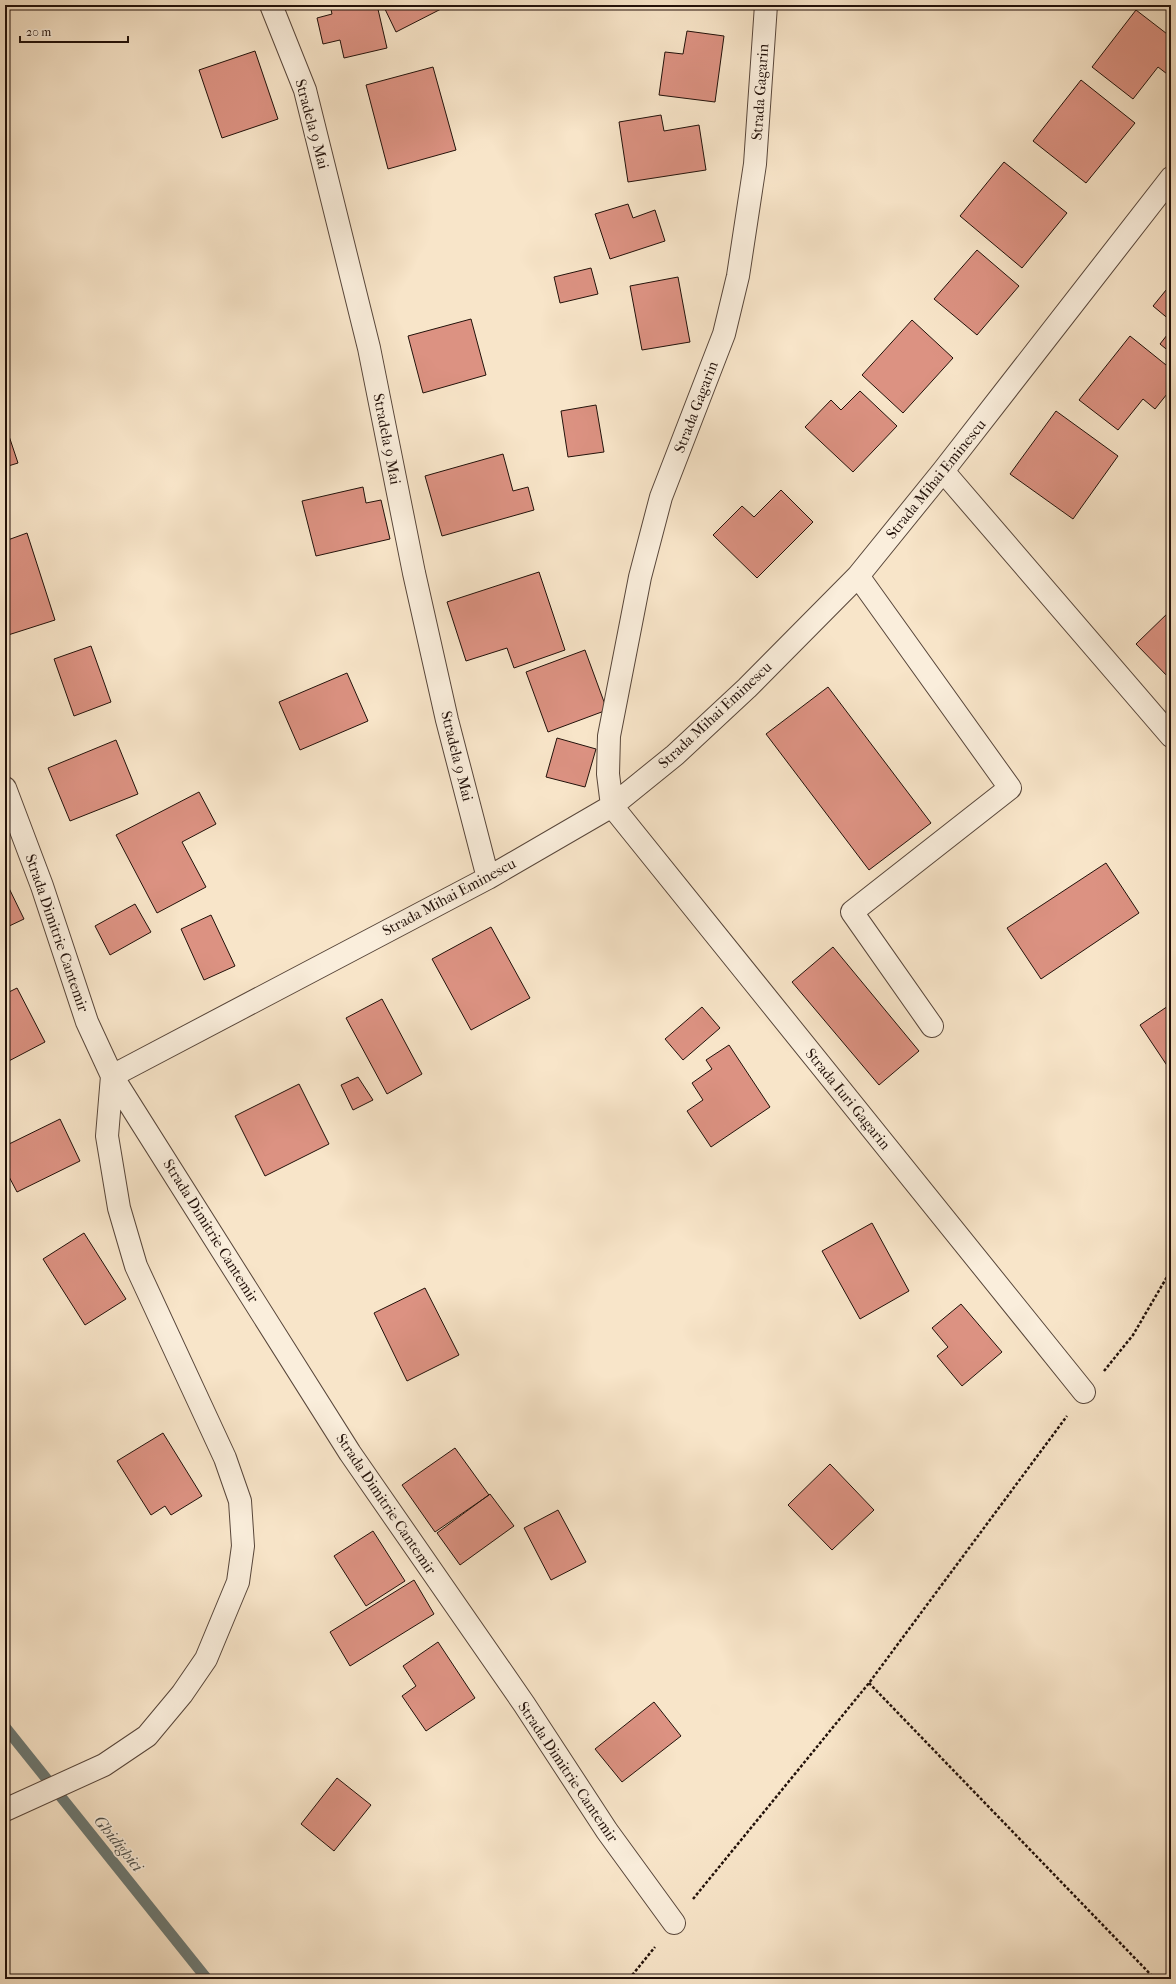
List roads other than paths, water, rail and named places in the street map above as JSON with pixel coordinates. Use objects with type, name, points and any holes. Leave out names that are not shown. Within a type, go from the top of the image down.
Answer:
[{"type":"street","name":"Stradela 9 Mai","points":[[271,5],[305,90],[369,348],[416,581],[447,720],[488,878]]},
{"type":"street","name":"Strada Gagarin","points":[[612,806],[608,774],[608,736],[640,577],[661,497],[724,334],[738,276],[755,164],[766,5]]},
{"type":"street","name":"Strada Mihai Eminescu","points":[[112,1076],[488,878],[612,806],[675,755],[736,698],[858,576],[943,471],[1171,178]]},
{"type":"street","points":[[943,471],[1171,736]]},
{"type":"street","points":[[858,576],[1010,788],[852,912],[932,1026]]},
{"type":"street","name":"Strada Dimitrie Cantemir","points":[[5,788],[47,901],[87,1022],[112,1076],[350,1453],[524,1704],[607,1831],[674,1923]]},
{"type":"street","name":"Strada Iuri Gagarin","points":[[612,806],[1084,1392]]},
{"type":"street","name":"Strada Dimitrie Cantemir","points":[[12,1807],[104,1765],[147,1736],[182,1694],[206,1659],[238,1582],[243,1546],[240,1501],[225,1458],[136,1266],[119,1208],[107,1136],[112,1076]]},
{"type":"waterway","name":"Ghidighici","points":[[5,1727],[207,1979]]}]
